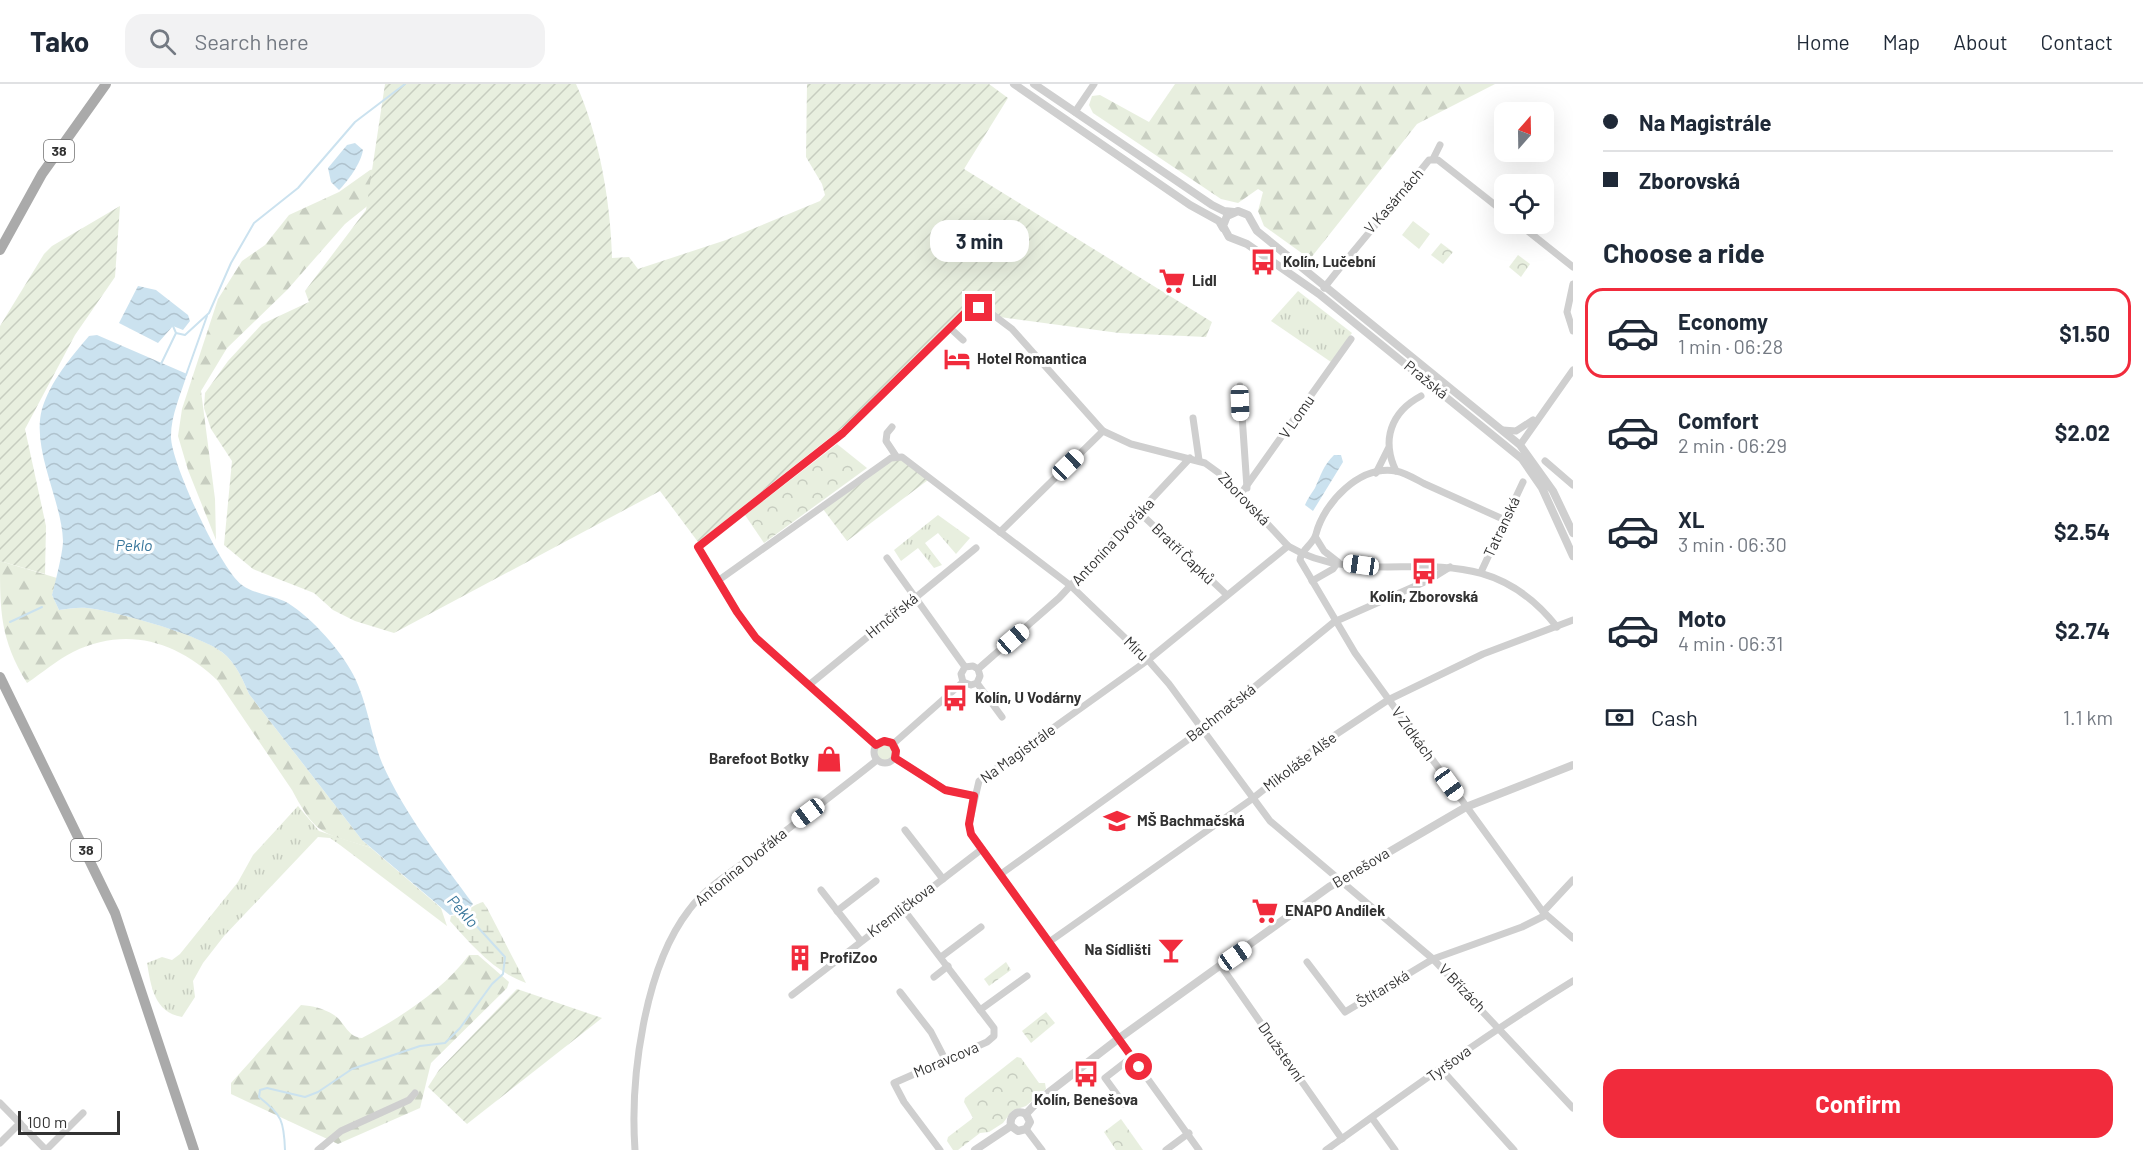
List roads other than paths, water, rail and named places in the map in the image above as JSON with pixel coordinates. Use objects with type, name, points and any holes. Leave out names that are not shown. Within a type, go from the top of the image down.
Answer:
[{"type":"main road","name":"38","points":[[0,250],[42,174],[106,84]]},
{"type":"main road","name":"38","points":[[0,677],[116,913],[194,1149]]},
{"type":"street","points":[[1014,84],[1190,205],[1219,221],[1231,239],[1239,241],[1250,234],[1253,223],[1246,214],[1227,212],[1212,205],[1034,84]]},
{"type":"street","points":[[1074,112],[1094,84]]},
{"type":"street","points":[[1433,159],[1440,145]]},
{"type":"street","name":"V Kasárnách","points":[[1324,288],[1367,232],[1433,159],[1494,205]]},
{"type":"street","points":[[1224,231],[1225,220],[1235,212]]},
{"type":"street","name":"Pražská","points":[[1253,223],[1255,230],[1324,288],[1520,445],[1545,477],[1570,521],[1573,533]]},
{"type":"street","points":[[1532,234],[1573,267]]},
{"type":"street","name":"Pražská","points":[[1239,241],[1247,244],[1319,294],[1522,459],[1542,488],[1573,556]]},
{"type":"street","points":[[1573,284],[1567,312],[1573,331]]},
{"type":"street","name":"Zborovská","points":[[719,580],[698,547],[843,433],[970,308],[984,308],[1012,329],[1103,430],[1131,444],[1199,460],[1223,476],[1288,546],[1301,553],[1338,562],[1361,565],[1450,567],[1481,572],[1521,592],[1557,627]]},
{"type":"street","points":[[951,328],[963,340]]},
{"type":"street","name":"V Lomu","points":[[1240,495],[1351,339]]},
{"type":"street","points":[[1522,459],[1520,445],[1573,370]]},
{"type":"street","points":[[1240,386],[1247,488]]},
{"type":"street","points":[[1376,473],[1388,449],[1392,423],[1409,403],[1421,396]]},
{"type":"street","points":[[1502,430],[1519,430],[1544,411]]},
{"type":"street","points":[[1193,418],[1199,460]]},
{"type":"street","points":[[876,745],[756,638],[737,612],[719,580],[896,456],[886,441],[887,432],[892,428]]},
{"type":"street","points":[[1000,532],[1103,430]]},
{"type":"street","points":[[1504,443],[1520,445]]},
{"type":"street","points":[[1388,449],[1396,471]]},
{"type":"street","name":"Míru","points":[[896,456],[902,457],[1071,586],[1149,660],[1203,729],[1252,799],[1277,827],[1339,881]]},
{"type":"street","name":"Antonína Dvořáka","points":[[978,669],[1071,586],[1190,458]]},
{"type":"street","points":[[1545,461],[1573,485]]},
{"type":"street","points":[[1301,553],[1316,537],[1321,519],[1335,498],[1351,485],[1376,473],[1396,471],[1505,519]]},
{"type":"street","name":"Tatranská","points":[[1481,572],[1523,482]]},
{"type":"street","name":"Bratří Čapků","points":[[1140,513],[1227,596]]},
{"type":"street","points":[[1312,582],[1333,569],[1338,562],[1324,551],[1316,537]]},
{"type":"street","name":"Na Magistrále","points":[[1199,1150],[1189,1133],[1118,1039],[982,849],[969,827],[979,781],[1149,660],[1288,546]]},
{"type":"street","name":"Hrnčířská","points":[[809,686],[976,548]]},
{"type":"street","name":"V Zídkách","points":[[1301,553],[1300,560],[1334,621],[1388,700],[1544,913],[1573,938]]},
{"type":"street","points":[[887,558],[965,667]]},
{"type":"street","name":"Bachmačská","points":[[1001,874],[1203,729],[1334,621],[1429,580],[1450,567]]},
{"type":"street","name":"Mikoláše Alše","points":[[1049,942],[1252,799],[1317,747],[1388,700],[1483,654],[1573,620]]},
{"type":"street","points":[[970,665],[978,669],[981,676],[977,683],[971,685],[963,682],[961,674],[965,667],[970,665]]},
{"type":"street","points":[[893,744],[963,682]]},
{"type":"street","points":[[977,683],[1002,717]]},
{"type":"street","points":[[884,741],[893,744],[896,751],[895,758],[886,763],[877,760],[874,752],[876,745],[884,741]]},
{"type":"street","points":[[895,758],[945,790],[974,796]]},
{"type":"street","name":"Antonína Dvořáka","points":[[635,1150],[634,1100],[639,1047],[651,995],[674,935],[699,898],[877,760]]},
{"type":"street","name":"Benešova","points":[[975,1150],[1011,1126],[1011,1118],[1014,1114],[1022,1112],[1026,1114],[1039,1100],[1118,1039],[1339,881],[1466,807],[1573,765]]},
{"type":"street","points":[[904,830],[943,879]]},
{"type":"street","name":"Kremličkova","points":[[792,995],[860,940],[876,932],[982,849]]},
{"type":"street","name":"Štítarská","points":[[1307,962],[1345,1012],[1433,959],[1522,927],[1544,913],[1573,880]]},
{"type":"street","points":[[837,911],[876,881]]},
{"type":"street","name":"V Břízách","points":[[1339,881],[1433,959],[1573,1108]]},
{"type":"street","points":[[821,891],[860,940]]},
{"type":"street","name":"Moravcova","points":[[904,910],[994,1028],[991,1040],[894,1083],[904,1102],[940,1150]]},
{"type":"street","points":[[941,957],[981,927]]},
{"type":"street","points":[[934,977],[948,966]]},
{"type":"street","name":"Družstevní","points":[[1221,966],[1342,1139]]},
{"type":"street","points":[[981,1010],[1027,976]]},
{"type":"street","name":"Tyršova","points":[[1326,1150],[1442,1070],[1499,1027],[1573,981]]},
{"type":"street","points":[[900,992],[931,1032],[946,1060]]},
{"type":"street","points":[[1124,1104],[1106,1077],[1132,1057]]},
{"type":"street","points":[[1442,1070],[1514,1150]]},
{"type":"street","points":[[318,1150],[323,1143],[341,1131],[409,1100],[415,1094]]},
{"type":"street","points":[[0,1103],[46,1150],[83,1113]]},
{"type":"street","points":[[1026,1114],[1030,1122],[1026,1130]]},
{"type":"street","points":[[1372,1118],[1395,1150]]},
{"type":"street","points":[[0,1143],[20,1123]]},
{"type":"street","points":[[1011,1126],[1018,1131],[1026,1130]]},
{"type":"street","points":[[1026,1130],[1042,1150]]},
{"type":"street","points":[[1166,1150],[1189,1133]]},
{"type":"water","points":[[355,143],[363,150],[362,155],[354,172],[339,190],[331,182],[328,168],[347,145]]},
{"type":"water","points":[[138,286],[156,290],[188,315],[190,321],[183,330],[173,326],[158,343],[119,323]]},
{"type":"water","name":"Peklo","points":[[97,335],[187,374],[174,412],[171,436],[187,490],[210,538],[222,559],[242,585],[293,606],[321,631],[345,660],[356,680],[382,763],[391,782],[424,836],[473,904],[466,912],[450,915],[362,840],[249,694],[235,666],[222,652],[177,631],[117,614],[84,608],[59,610],[52,595],[63,541],[58,509],[40,441],[42,409],[68,361],[89,336]]},
{"type":"water","points":[[1334,455],[1341,455],[1343,462],[1313,511],[1305,505]]},
{"type":"waterway","name":"Peklo","points":[[161,364],[176,333],[185,335],[209,313],[231,263],[254,223],[298,188],[355,122],[405,84]]},
{"type":"waterway","points":[[186,375],[207,316]]},
{"type":"waterway","name":"Peklo","points":[[173,326],[176,333]]},
{"type":"waterway","points":[[10,622],[42,607]]},
{"type":"waterway","name":"Peklo","points":[[285,1150],[284,1132],[280,1119],[273,1109],[259,1097],[260,1090],[267,1088],[305,1097],[318,1092],[352,1069],[420,1046],[445,1043],[460,1028],[492,984],[503,974],[505,957],[463,911]]},
{"type":"place","name":"Kolín, Lučební","points":[[1263,262]]},
{"type":"place","name":"Lidl","points":[[1172,281]]},
{"type":"place","name":"Hotel Romantica","points":[[957,359]]},
{"type":"place","name":"Kolín, Zborovská","points":[[1424,571]]},
{"type":"place","name":"Kolín, U Vodárny","points":[[955,698]]},
{"type":"place","name":"Barefoot Botky","points":[[829,759]]},
{"type":"place","name":"MŠ Bachmačská","points":[[1117,821]]},
{"type":"place","name":"ENAPO Andílek","points":[[1265,911]]},
{"type":"place","name":"Na Sídlišti","points":[[1171,950]]},
{"type":"place","name":"ProfiZoo","points":[[800,958]]},
{"type":"place","name":"Kolín, Benešova","points":[[1086,1074]]}]
